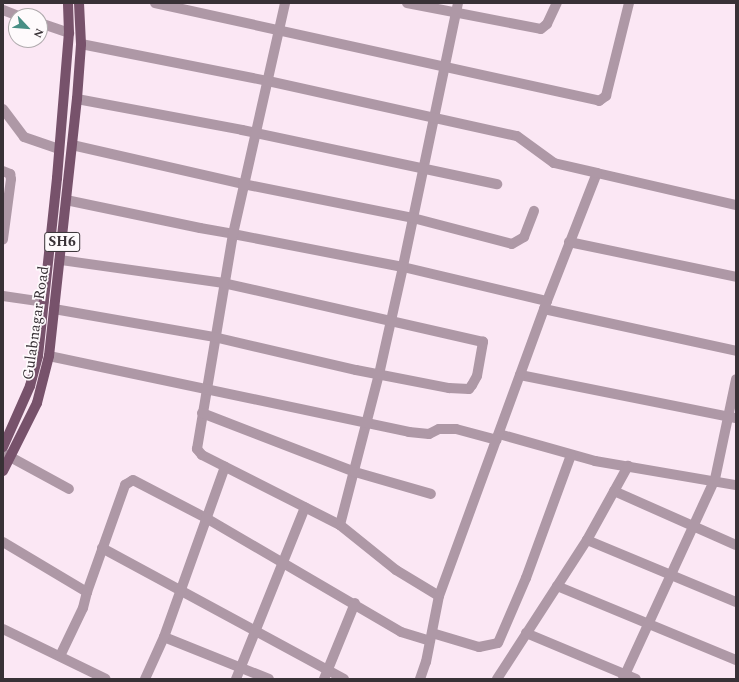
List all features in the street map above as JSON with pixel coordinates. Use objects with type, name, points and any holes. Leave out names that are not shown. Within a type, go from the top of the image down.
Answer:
[{"type":"main road","name":"Gulabnagar Road","points":[[3,448],[30,386],[38,356],[69,33],[68,3]]},
{"type":"main road","name":"Gulabnagar Road","points":[[3,471],[7,455],[37,403],[49,356],[77,99],[81,44],[80,3]]},
{"type":"street","points":[[155,3],[257,26],[279,28],[602,100],[606,96],[629,3]]},
{"type":"street","points":[[285,3],[257,134],[243,184],[233,234],[214,337],[197,449],[202,455],[340,525],[396,570],[439,596]]},
{"type":"street","points":[[407,3],[457,14],[541,29],[546,27],[557,3]]},
{"type":"street","points":[[340,525],[355,472],[365,423],[392,321],[457,14],[458,3]]},
{"type":"street","points":[[48,26],[69,33]]},
{"type":"street","points":[[81,44],[435,116],[518,136],[558,165],[597,172],[736,205]]},
{"type":"street","points":[[77,99],[424,166],[497,184]]},
{"type":"street","points":[[3,110],[24,136],[59,149]]},
{"type":"street","points":[[72,145],[243,184],[413,218],[512,244],[524,237],[534,211]]},
{"type":"street","points":[[3,171],[10,174],[11,179],[3,239]]},
{"type":"street","points":[[420,679],[431,637],[439,596],[546,305],[597,172]]},
{"type":"street","points":[[66,200],[403,267],[546,305],[736,351]]},
{"type":"street","points":[[570,242],[736,277]]},
{"type":"street","points":[[54,309],[214,337],[449,388],[469,389],[477,376],[483,342],[224,283],[60,260]]},
{"type":"street","points":[[3,296],[44,302]]},
{"type":"street","points":[[49,356],[206,390],[423,434],[456,429],[498,437],[571,455],[628,466],[715,479],[736,485]]},
{"type":"street","points":[[520,375],[733,417]]},
{"type":"street","points":[[624,677],[669,575],[693,528],[715,479],[733,417],[736,379]]},
{"type":"street","points":[[202,413],[355,472],[431,494]]},
{"type":"street","points":[[7,455],[69,489]]},
{"type":"street","points":[[498,642],[526,578],[571,455]]},
{"type":"street","points":[[497,679],[511,655],[587,540],[628,466]]},
{"type":"street","points":[[145,679],[164,637],[225,467]]},
{"type":"street","points":[[60,656],[83,608],[102,548],[125,485],[130,480],[206,518],[356,602],[402,632],[479,647],[498,642]]},
{"type":"street","points":[[614,491],[693,528],[736,545]]},
{"type":"street","points":[[236,679],[305,507]]},
{"type":"street","points":[[587,540],[736,602]]},
{"type":"street","points":[[3,542],[87,592]]},
{"type":"street","points":[[102,548],[256,632],[326,675],[344,679]]},
{"type":"street","points":[[557,586],[736,660]]},
{"type":"street","points":[[326,675],[356,602]]},
{"type":"street","points":[[3,629],[106,679]]},
{"type":"street","points":[[526,633],[624,677],[636,679]]},
{"type":"street","points":[[164,637],[269,679]]},
{"type":"street","points":[[498,642],[511,655]]}]
